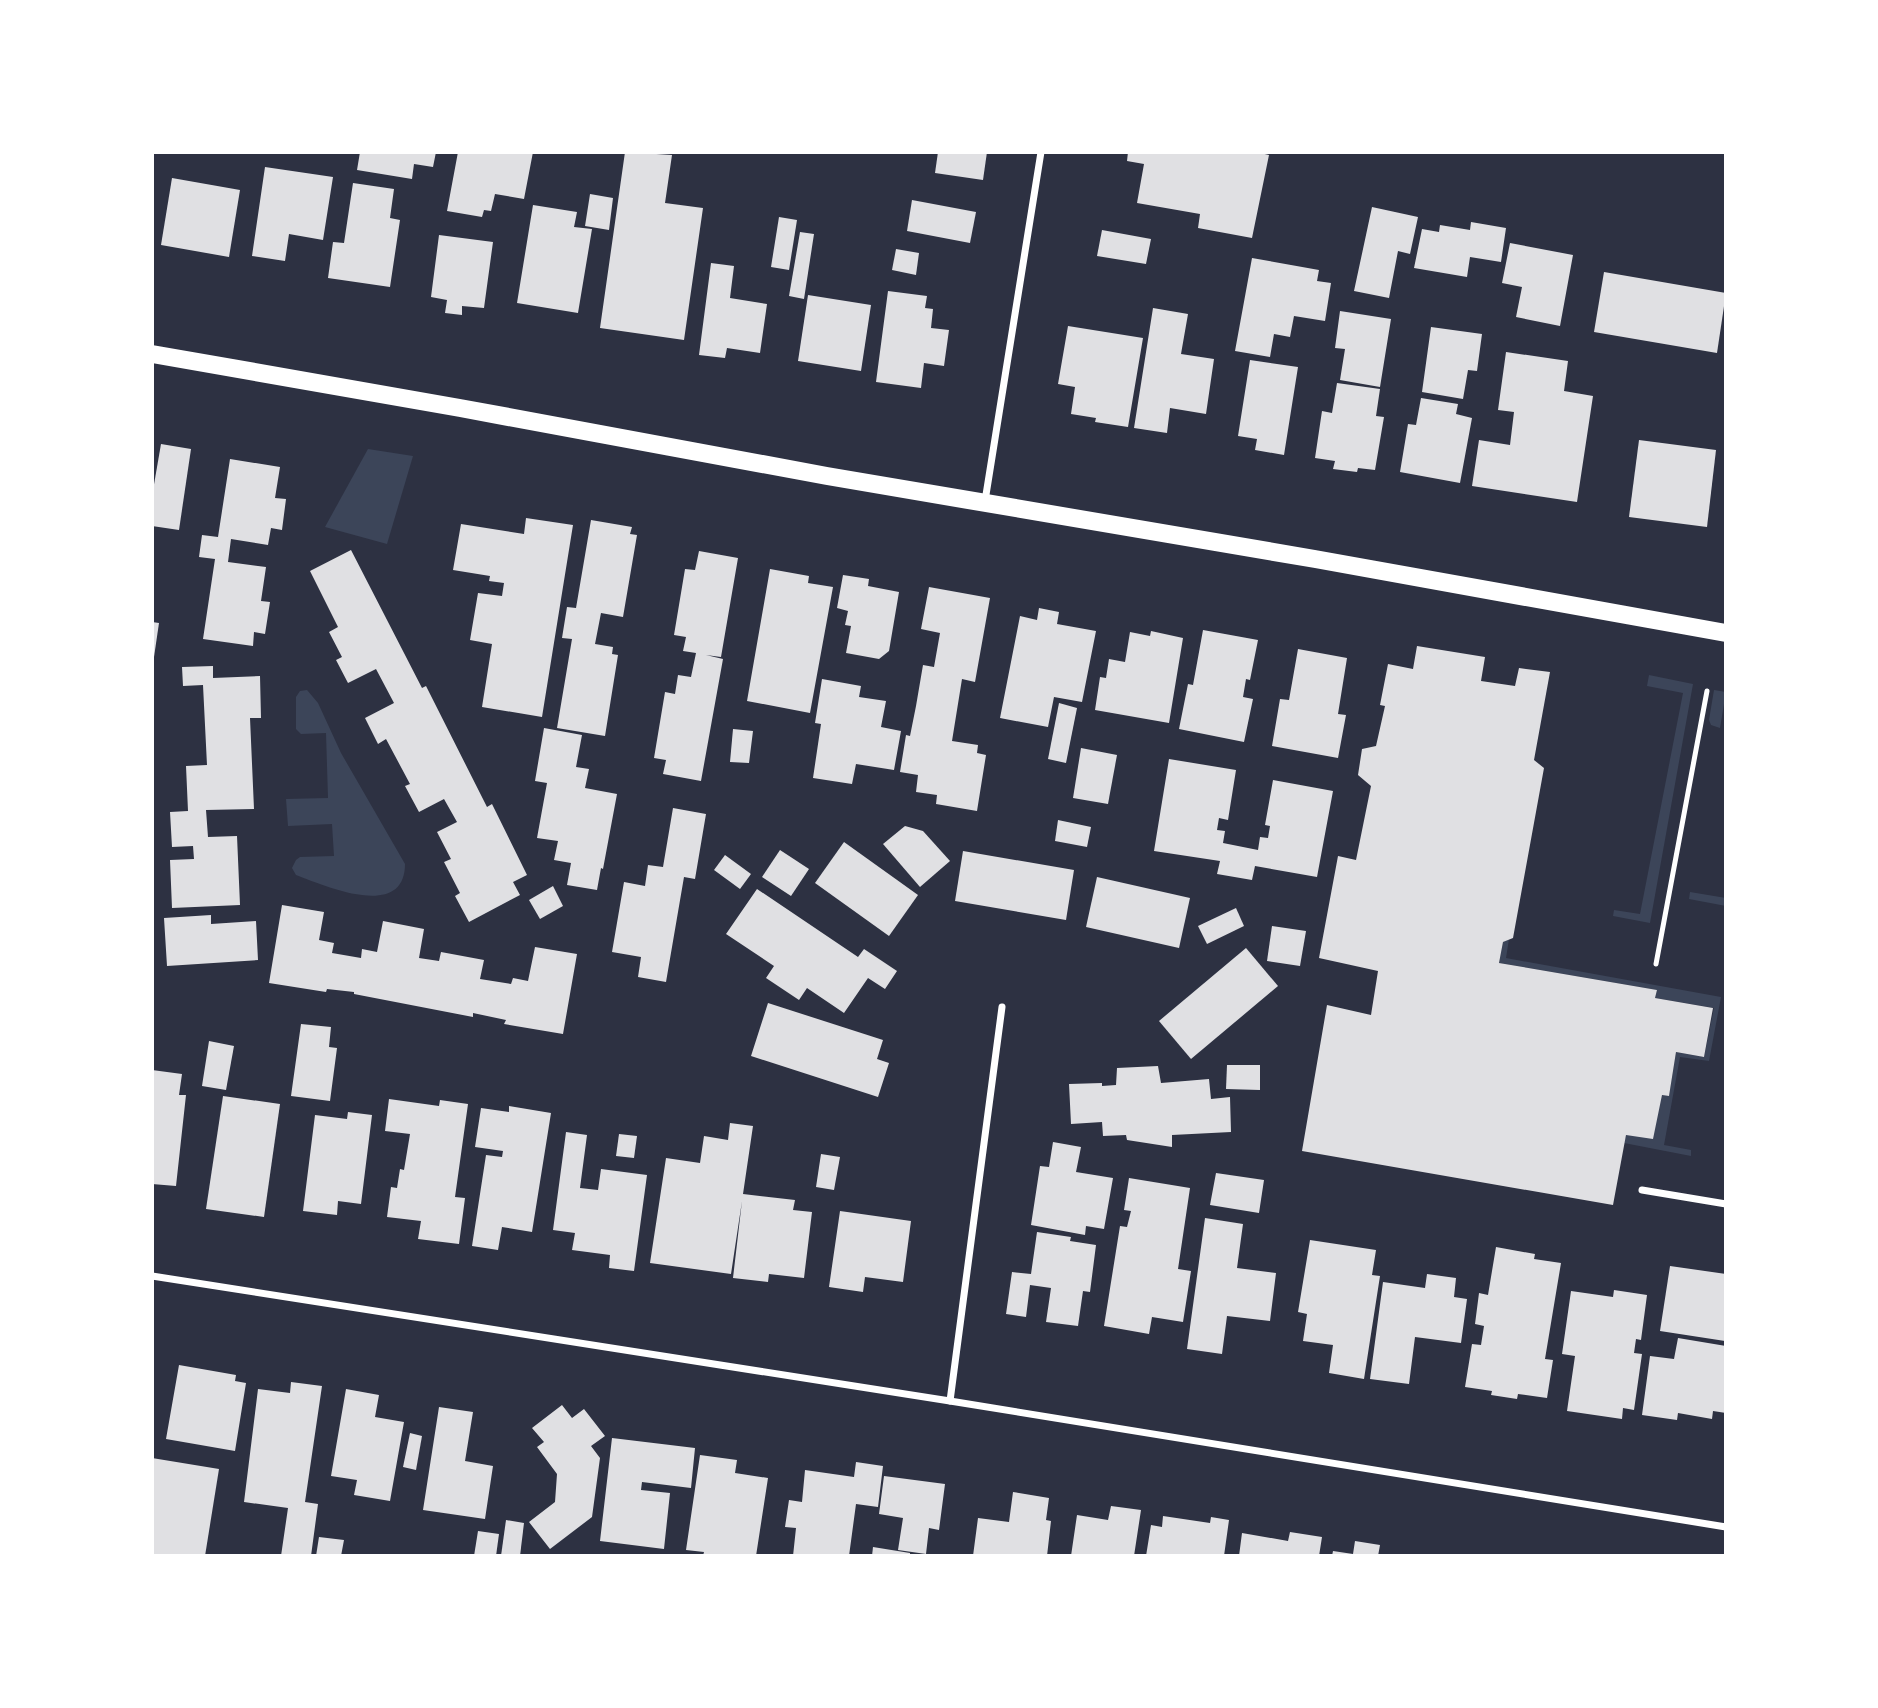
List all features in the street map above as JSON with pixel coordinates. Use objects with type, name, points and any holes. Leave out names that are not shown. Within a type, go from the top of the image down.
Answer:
[{"type":"main road","points":[[152,354],[1726,634]]},
{"type":"street","points":[[984,503],[1041,152]]},
{"type":"street","points":[[950,1401],[1002,1007]]},
{"type":"street","points":[[1642,1190],[1726,1204]]},
{"type":"street","points":[[152,1276],[950,1401],[1726,1527]]},
{"type":"lane","points":[[1656,964],[1707,691]]},
{"type":"shaded area","points":[[368,449],[413,456],[387,544],[325,527]]},
{"type":"shaded area","points":[[1649,675],[1693,684],[1650,923],[1613,916],[1614,910],[1640,914],[1683,693],[1647,686]]},
{"type":"shaded area","points":[[307,690],[318,703],[341,753],[405,864],[402,881],[392,891],[378,895],[361,895],[343,891],[296,875],[292,868],[300,857],[334,856],[332,824],[288,826],[286,799],[328,798],[326,733],[301,734],[296,729],[296,697],[300,691]]},
{"type":"shaded area","points":[[1714,690],[1726,692],[1720,728],[1711,725],[1709,720]]},
{"type":"shaded area","points":[[1690,892],[1726,898],[1726,906],[1689,899]]},
{"type":"shaded area","points":[[1509,939],[1506,958],[1721,997],[1709,1061],[1680,1057],[1664,1145],[1691,1150],[1691,1156],[1624,1143],[1626,1135],[1662,1095],[1669,1096],[1676,1052],[1704,1057],[1714,1008],[1655,998],[1657,990],[1499,963],[1503,942]]},
{"type":"building","points":[[360,152],[436,152],[433,167],[414,164],[412,179],[357,170]]},
{"type":"building","points":[[458,152],[533,152],[524,199],[495,194],[491,211],[484,210],[482,217],[447,211]]},
{"type":"building","points":[[625,152],[672,155],[665,203],[703,208],[684,340],[600,328]]},
{"type":"building","points":[[938,152],[987,152],[983,180],[935,173]]},
{"type":"building","points":[[1128,152],[1256,152],[1269,155],[1252,238],[1198,228],[1200,214],[1137,203],[1144,164],[1127,161]]},
{"type":"building","points":[[265,167],[333,177],[323,240],[289,234],[285,261],[252,256]]},
{"type":"building","points":[[172,178],[240,190],[229,257],[161,245]]},
{"type":"building","points":[[353,183],[394,189],[390,218],[400,220],[390,287],[328,278],[333,242],[344,243]]},
{"type":"building","points":[[590,194],[613,198],[609,230],[585,226]]},
{"type":"building","points":[[912,200],[976,212],[970,243],[907,231]]},
{"type":"building","points":[[533,205],[577,212],[574,227],[592,229],[578,313],[517,303]]},
{"type":"building","points":[[1372,207],[1418,217],[1410,254],[1398,251],[1389,298],[1354,291]]},
{"type":"building","points":[[779,217],[797,220],[789,270],[771,267]]},
{"type":"building","points":[[1471,222],[1506,228],[1501,262],[1470,257],[1467,277],[1414,268],[1422,229],[1439,232],[1440,225],[1470,230]]},
{"type":"building","points":[[1102,230],[1151,239],[1146,264],[1097,256]]},
{"type":"building","points":[[800,232],[814,234],[804,299],[789,296]]},
{"type":"building","points":[[439,235],[493,242],[484,308],[462,306],[462,315],[445,313],[447,300],[431,297]]},
{"type":"building","points":[[1510,243],[1573,255],[1560,326],[1516,317],[1522,287],[1502,283]]},
{"type":"building","points":[[896,249],[919,253],[916,275],[892,270]]},
{"type":"building","points":[[1252,258],[1319,270],[1317,281],[1331,283],[1325,321],[1294,316],[1290,337],[1274,334],[1270,357],[1235,351]]},
{"type":"building","points":[[711,263],[734,266],[730,298],[767,304],[760,353],[727,348],[725,358],[699,355]]},
{"type":"building","points":[[1604,272],[1726,293],[1717,353],[1594,332]]},
{"type":"building","points":[[888,291],[927,296],[925,308],[933,309],[931,328],[949,330],[944,366],[924,363],[921,388],[876,382]]},
{"type":"building","points":[[808,295],[871,305],[861,371],[798,361]]},
{"type":"building","points":[[1153,308],[1188,314],[1181,354],[1214,359],[1206,414],[1170,408],[1167,433],[1134,428]]},
{"type":"building","points":[[1340,311],[1391,319],[1380,387],[1340,380],[1345,349],[1335,348]]},
{"type":"building","points":[[1068,326],[1143,338],[1128,427],[1095,422],[1096,418],[1071,414],[1075,387],[1058,384]]},
{"type":"building","points":[[1431,327],[1482,334],[1477,371],[1468,370],[1463,399],[1422,392]]},
{"type":"building","points":[[1506,352],[1568,361],[1564,391],[1593,396],[1577,502],[1472,486],[1479,440],[1510,445],[1514,412],[1498,410]]},
{"type":"building","points":[[1250,360],[1298,367],[1284,455],[1255,450],[1257,439],[1238,436]]},
{"type":"building","points":[[1337,383],[1380,389],[1376,416],[1384,417],[1375,470],[1358,468],[1357,472],[1333,469],[1335,461],[1315,458],[1322,411],[1332,413]]},
{"type":"building","points":[[1421,398],[1458,404],[1456,414],[1472,418],[1460,483],[1400,472],[1408,424],[1416,425]]},
{"type":"building","points":[[1639,440],[1716,450],[1707,527],[1629,517]]},
{"type":"building","points":[[161,444],[191,449],[179,530],[152,526],[152,496]]},
{"type":"building","points":[[230,459],[280,467],[275,498],[286,499],[282,530],[271,528],[268,545],[231,539],[228,562],[266,567],[261,601],[270,602],[265,634],[254,632],[253,646],[203,639],[215,559],[199,557],[202,535],[218,537]]},
{"type":"building","points":[[526,518],[573,525],[542,717],[482,707],[492,644],[470,640],[478,593],[502,596],[504,583],[489,581],[490,576],[453,570],[461,524],[524,534]]},
{"type":"building","points":[[591,520],[632,527],[630,534],[637,535],[623,617],[601,613],[595,644],[613,647],[612,654],[618,655],[605,736],[557,728],[572,639],[562,638],[567,607],[576,608]]},
{"type":"building","points":[[351,550],[422,688],[426,686],[487,807],[492,804],[527,875],[513,882],[520,895],[469,922],[455,896],[460,893],[444,862],[451,859],[437,832],[457,822],[444,799],[419,812],[405,786],[410,784],[386,739],[378,744],[365,718],[394,703],[376,669],[348,683],[336,660],[342,657],[329,632],[338,627],[310,571]]},
{"type":"building","points":[[699,551],[738,558],[721,657],[706,655],[723,659],[701,781],[663,774],[666,760],[654,758],[665,692],[675,694],[678,675],[691,677],[696,653],[683,651],[686,637],[674,635],[685,569],[695,570]]},
{"type":"building","points":[[770,569],[809,576],[808,583],[833,587],[810,713],[747,701]]},
{"type":"building","points":[[843,575],[869,579],[868,586],[899,592],[889,651],[879,659],[846,653],[851,626],[845,625],[848,611],[837,608]]},
{"type":"building","points":[[929,587],[990,598],[975,682],[962,679],[952,741],[978,745],[977,753],[986,755],[977,811],[936,804],[937,795],[916,792],[918,775],[900,772],[906,735],[910,736],[923,665],[934,667],[940,633],[921,629]]},
{"type":"building","points":[[1039,608],[1059,612],[1057,624],[1096,631],[1082,702],[1054,697],[1048,727],[1000,718],[1020,616],[1037,620]]},
{"type":"building","points":[[152,622],[159,623],[154,657],[152,657]]},
{"type":"building","points":[[1203,630],[1258,640],[1250,680],[1246,679],[1243,697],[1253,699],[1244,742],[1179,729],[1188,684],[1193,685]]},
{"type":"building","points":[[1151,631],[1183,638],[1169,723],[1095,710],[1100,677],[1106,678],[1109,659],[1125,662],[1130,632],[1150,636]]},
{"type":"building","points":[[1417,646],[1485,657],[1481,681],[1515,686],[1519,668],[1550,672],[1534,760],[1544,768],[1513,938],[1503,942],[1499,963],[1657,990],[1655,998],[1713,1008],[1704,1057],[1676,1052],[1669,1096],[1662,1095],[1653,1139],[1626,1135],[1613,1205],[1302,1151],[1327,1005],[1371,1015],[1378,971],[1319,958],[1338,856],[1356,860],[1371,786],[1358,775],[1362,749],[1376,746],[1385,706],[1380,705],[1388,664],[1413,669]]},
{"type":"building","points":[[1298,649],[1347,658],[1338,714],[1346,715],[1338,758],[1272,746],[1280,699],[1289,700]]},
{"type":"building","points":[[213,666],[213,678],[260,676],[261,718],[250,718],[254,809],[206,810],[208,837],[237,836],[240,905],[172,908],[170,860],[194,859],[193,846],[172,847],[170,812],[188,811],[186,766],[207,765],[203,685],[183,686],[182,667]]},
{"type":"building","points":[[822,679],[861,686],[859,697],[886,701],[881,727],[901,731],[894,770],[856,764],[852,784],[813,778],[821,724],[815,723]]},
{"type":"building","points":[[1059,703],[1077,708],[1066,763],[1048,759]]},
{"type":"building","points":[[544,728],[582,735],[576,767],[589,769],[585,788],[617,794],[597,890],[567,885],[571,863],[554,860],[558,841],[537,838],[547,783],[535,781]]},
{"type":"building","points":[[733,729],[753,731],[749,763],[730,762]]},
{"type":"building","points":[[1081,748],[1117,755],[1108,804],[1073,798]]},
{"type":"building","points":[[1169,759],[1236,770],[1228,820],[1219,818],[1217,830],[1225,831],[1223,843],[1258,850],[1260,837],[1268,838],[1270,826],[1265,825],[1273,780],[1333,791],[1317,877],[1255,866],[1252,880],[1217,874],[1220,861],[1154,851]]},
{"type":"building","points":[[673,808],[706,814],[695,879],[684,877],[666,982],[638,977],[641,957],[612,952],[624,882],[645,886],[648,865],[663,867]]},
{"type":"building","points":[[1058,820],[1091,827],[1087,847],[1055,841]]},
{"type":"building","points":[[905,826],[923,831],[950,861],[920,887],[883,844]]},
{"type":"building","points":[[844,842],[918,895],[889,936],[815,883]]},
{"type":"building","points":[[780,850],[809,869],[791,896],[762,877]]},
{"type":"building","points":[[963,851],[1074,870],[1066,920],[955,901]]},
{"type":"building","points":[[725,855],[751,874],[740,889],[714,870]]},
{"type":"building","points":[[1097,877],[1190,898],[1179,948],[1086,927]]},
{"type":"building","points":[[553,886],[563,906],[540,919],[529,900]]},
{"type":"building","points":[[757,889],[858,957],[864,949],[897,971],[885,989],[868,978],[844,1013],[807,988],[799,1000],[766,978],[774,966],[726,934]]},
{"type":"building","points":[[282,905],[324,912],[319,940],[334,943],[332,953],[361,958],[362,949],[377,952],[383,921],[424,929],[419,958],[439,961],[441,952],[484,960],[480,979],[511,984],[513,978],[528,981],[535,947],[577,954],[563,1034],[504,1024],[506,1020],[473,1013],[473,1017],[354,992],[327,989],[326,992],[269,983]]},
{"type":"building","points":[[1236,908],[1244,926],[1207,944],[1198,926]]},
{"type":"building","points":[[211,915],[211,924],[256,921],[258,960],[167,966],[164,918]]},
{"type":"building","points":[[1272,926],[1306,931],[1300,966],[1267,961]]},
{"type":"building","points":[[1246,948],[1278,986],[1191,1059],[1159,1021]]},
{"type":"building","points":[[768,1003],[883,1040],[877,1059],[889,1063],[878,1097],[751,1056]]},
{"type":"building","points":[[301,1024],[331,1027],[329,1047],[337,1048],[330,1101],[291,1096]]},
{"type":"building","points":[[209,1041],[234,1046],[226,1090],[202,1086]]},
{"type":"building","points":[[1227,1065],[1260,1065],[1260,1090],[1226,1089]]},
{"type":"building","points":[[1158,1066],[1161,1083],[1209,1079],[1211,1099],[1230,1097],[1231,1132],[1172,1135],[1172,1147],[1127,1140],[1126,1135],[1103,1136],[1102,1122],[1071,1124],[1069,1084],[1116,1085],[1117,1068]]},
{"type":"building","points":[[152,1070],[182,1074],[179,1095],[186,1095],[176,1186],[152,1184]]},
{"type":"building","points":[[223,1096],[280,1104],[264,1217],[206,1209]]},
{"type":"building","points":[[389,1099],[439,1106],[440,1100],[468,1104],[455,1197],[465,1198],[459,1244],[418,1239],[421,1221],[387,1217],[391,1187],[397,1188],[400,1169],[404,1170],[410,1134],[385,1131]]},
{"type":"building","points":[[509,1106],[551,1113],[532,1232],[502,1227],[498,1250],[472,1246],[486,1155],[502,1157],[503,1151],[475,1147],[481,1108],[509,1112]]},
{"type":"building","points":[[348,1112],[372,1115],[361,1204],[338,1201],[337,1215],[303,1211],[315,1115],[347,1119]]},
{"type":"building","points":[[730,1123],[753,1126],[743,1194],[795,1200],[793,1210],[812,1212],[804,1278],[769,1274],[768,1282],[733,1278],[742,1201],[731,1274],[650,1263],[666,1158],[700,1163],[704,1136],[728,1140]]},
{"type":"building","points":[[566,1132],[587,1135],[580,1188],[598,1190],[601,1169],[647,1175],[634,1271],[609,1268],[610,1255],[572,1250],[575,1233],[553,1230]]},
{"type":"building","points":[[619,1134],[637,1136],[634,1158],[616,1156]]},
{"type":"building","points":[[1053,1142],[1081,1147],[1076,1172],[1113,1178],[1104,1229],[1086,1226],[1085,1235],[1031,1225],[1040,1166],[1049,1167]]},
{"type":"building","points":[[821,1154],[840,1157],[834,1190],[816,1187]]},
{"type":"building","points":[[1216,1173],[1264,1180],[1259,1213],[1210,1205]]},
{"type":"building","points":[[1129,1178],[1190,1188],[1178,1269],[1191,1271],[1183,1322],[1152,1317],[1149,1334],[1104,1326],[1120,1226],[1127,1227],[1131,1211],[1124,1210]]},
{"type":"building","points":[[840,1211],[911,1221],[903,1282],[865,1277],[863,1292],[829,1287]]},
{"type":"building","points":[[1205,1218],[1243,1224],[1237,1268],[1276,1273],[1270,1321],[1227,1316],[1222,1354],[1187,1349]]},
{"type":"building","points":[[1037,1232],[1071,1237],[1070,1241],[1096,1245],[1090,1292],[1083,1291],[1078,1326],[1046,1322],[1051,1288],[1030,1285],[1026,1317],[1006,1314],[1012,1272],[1031,1274]]},
{"type":"building","points":[[1310,1240],[1376,1250],[1372,1275],[1380,1276],[1364,1379],[1329,1373],[1333,1345],[1303,1341],[1307,1314],[1298,1312]]},
{"type":"building","points":[[1496,1247],[1535,1254],[1534,1259],[1561,1263],[1545,1359],[1553,1360],[1547,1398],[1518,1394],[1517,1399],[1491,1395],[1492,1391],[1465,1387],[1472,1344],[1481,1345],[1484,1326],[1475,1324],[1479,1293],[1488,1295]]},
{"type":"building","points":[[1670,1266],[1726,1274],[1725,1341],[1660,1331]]},
{"type":"building","points":[[1427,1274],[1456,1278],[1454,1297],[1467,1299],[1461,1343],[1415,1337],[1409,1384],[1370,1379],[1383,1282],[1425,1288]]},
{"type":"building","points":[[1614,1290],[1647,1295],[1641,1340],[1636,1339],[1634,1353],[1642,1354],[1634,1410],[1623,1408],[1622,1419],[1567,1411],[1575,1356],[1562,1354],[1571,1291],[1613,1297]]},
{"type":"building","points":[[1678,1338],[1726,1346],[1726,1413],[1713,1411],[1712,1419],[1678,1413],[1677,1420],[1642,1415],[1650,1356],[1674,1359]]},
{"type":"building","points":[[179,1365],[236,1375],[235,1381],[246,1383],[235,1451],[166,1439]]},
{"type":"building","points":[[291,1382],[322,1386],[305,1502],[318,1504],[311,1556],[281,1556],[288,1508],[244,1502],[258,1389],[290,1393]]},
{"type":"building","points":[[346,1389],[379,1395],[375,1417],[404,1422],[390,1501],[354,1495],[357,1480],[331,1476]]},
{"type":"building","points":[[562,1405],[572,1418],[584,1409],[605,1436],[591,1446],[600,1458],[592,1517],[550,1549],[529,1522],[555,1502],[557,1474],[537,1447],[544,1442],[532,1428]]},
{"type":"building","points":[[439,1407],[473,1412],[465,1461],[493,1466],[485,1519],[423,1510]]},
{"type":"building","points":[[410,1433],[422,1436],[416,1470],[403,1467]]},
{"type":"building","points":[[612,1438],[695,1448],[691,1488],[642,1482],[641,1490],[670,1493],[664,1549],[600,1541]]},
{"type":"building","points":[[700,1455],[737,1460],[735,1473],[768,1478],[756,1556],[703,1556],[704,1552],[686,1550]]},
{"type":"building","points":[[152,1458],[219,1469],[205,1556],[152,1556]]},
{"type":"building","points":[[856,1462],[883,1466],[878,1507],[856,1504],[849,1556],[793,1556],[796,1528],[785,1527],[789,1500],[802,1502],[805,1470],[854,1477]]},
{"type":"building","points":[[884,1476],[945,1484],[939,1530],[929,1528],[926,1554],[898,1550],[903,1518],[879,1514]]},
{"type":"building","points":[[1013,1492],[1049,1498],[1046,1520],[1051,1521],[1047,1556],[973,1556],[978,1518],[1009,1522]]},
{"type":"building","points":[[1111,1506],[1141,1510],[1134,1556],[1071,1556],[1077,1515],[1108,1520]]},
{"type":"building","points":[[1163,1516],[1210,1523],[1211,1517],[1229,1520],[1224,1556],[1146,1556],[1151,1525],[1162,1527]]},
{"type":"building","points":[[506,1520],[524,1523],[520,1556],[501,1556]]},
{"type":"building","points":[[478,1531],[499,1534],[496,1556],[474,1556]]},
{"type":"building","points":[[1290,1532],[1322,1537],[1319,1556],[1239,1556],[1242,1533],[1288,1541]]},
{"type":"building","points":[[319,1537],[344,1540],[341,1556],[316,1556]]},
{"type":"building","points":[[1355,1541],[1380,1545],[1378,1556],[1332,1556],[1333,1551],[1353,1554]]},
{"type":"building","points":[[873,1547],[910,1553],[910,1556],[872,1556]]}]
